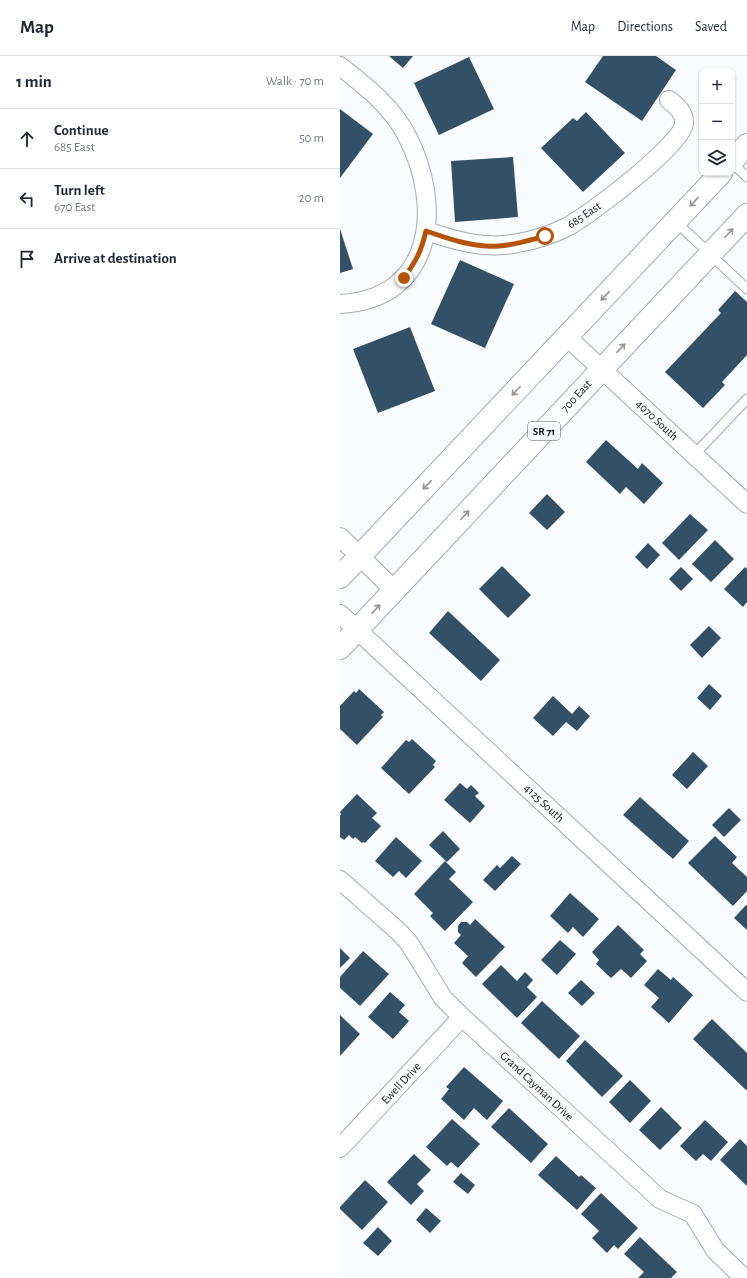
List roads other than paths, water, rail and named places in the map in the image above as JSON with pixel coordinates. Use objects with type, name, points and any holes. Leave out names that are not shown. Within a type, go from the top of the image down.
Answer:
[{"type":"main road","points":[[735,159],[747,145]]},
{"type":"main road","points":[[340,577],[718,176]]},
{"type":"main road","name":"700 East","points":[[340,648],[747,215]]},
{"type":"street","points":[[340,66],[373,93],[391,111],[407,135],[419,162],[426,188],[428,212],[426,231],[418,259],[404,278],[387,292],[372,299],[340,304]]},
{"type":"street","name":"685 East","points":[[426,231],[480,245],[498,246],[517,244],[545,236],[567,227],[587,215],[651,164],[681,133],[684,124],[682,114],[678,106],[668,100]]},
{"type":"street","name":"4070 South","points":[[567,337],[747,504]]},
{"type":"street","points":[[340,537],[394,590]]},
{"type":"street","name":"4125 South","points":[[340,614],[747,992]]},
{"type":"street","name":"Grand Cayman Drive","points":[[340,880],[398,930],[409,943],[443,998],[462,1017],[660,1199],[693,1214],[714,1250],[744,1278]]},
{"type":"street","name":"Ewell Drive","points":[[340,1148],[462,1017]]},
{"type":"lane","points":[[735,165],[747,177]]},
{"type":"lane","points":[[676,222],[747,288]]},
{"type":"lane","points":[[694,455],[747,399]]}]
